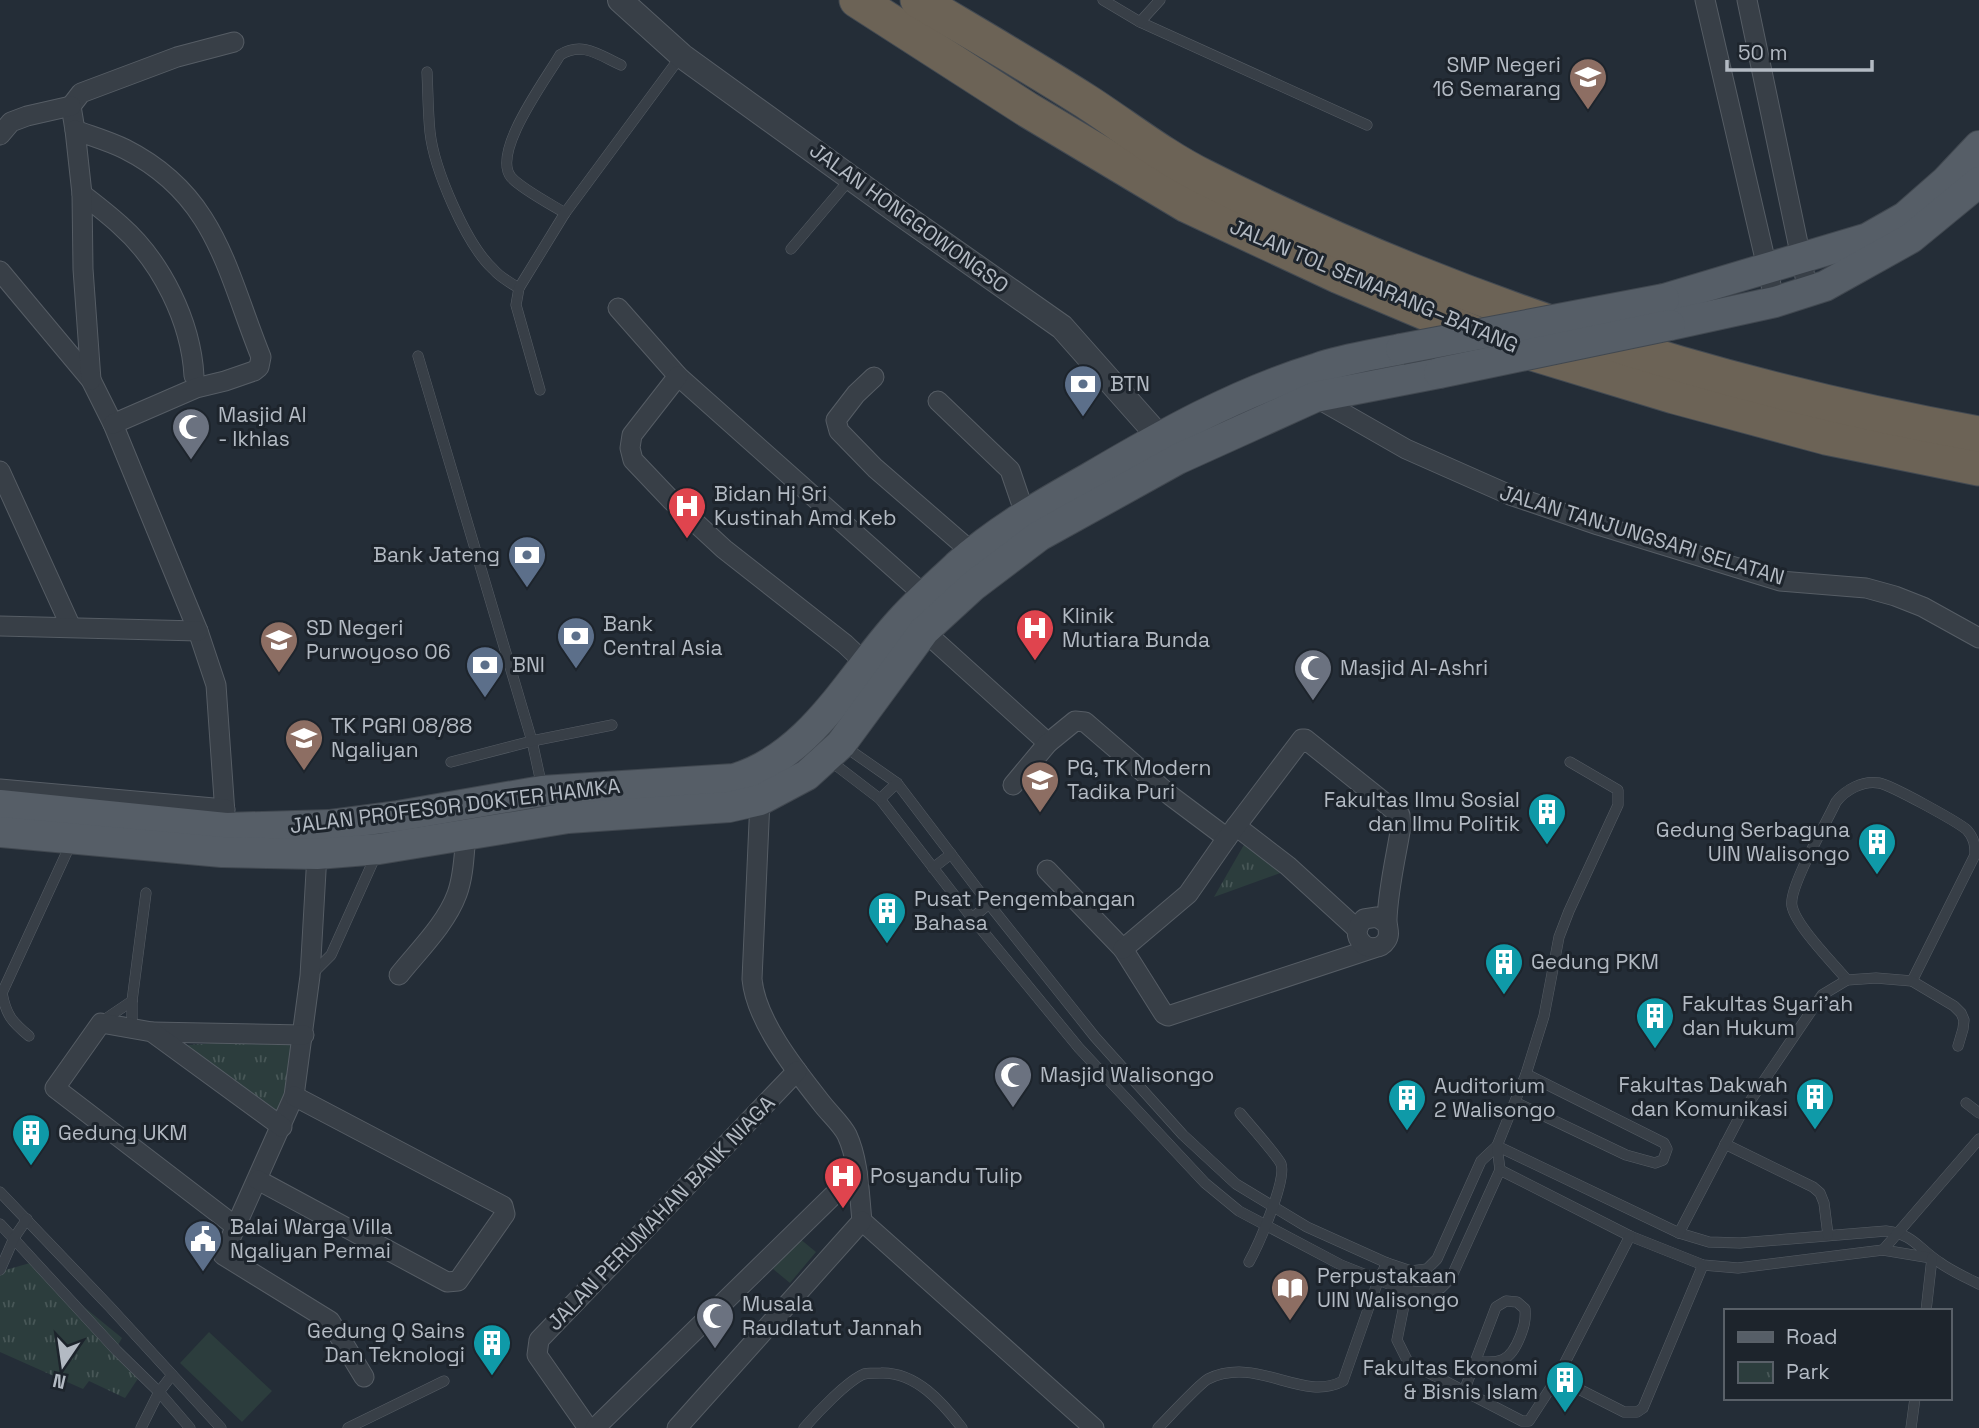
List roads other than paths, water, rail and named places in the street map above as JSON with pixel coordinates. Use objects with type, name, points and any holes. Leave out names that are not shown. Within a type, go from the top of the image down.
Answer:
[{"type":"highway","name":"JALAN TOL SEMARANG–BATANG","points":[[857,0],[1017,103],[1187,205],[1339,276],[1493,341],[1661,392],[1826,437],[1979,468]]},
{"type":"highway","name":"JALAN TOL SEMARANG–BATANG","points":[[918,0],[1048,77],[1202,176],[1356,248],[1507,309],[1681,363],[1827,404],[1979,435]]},
{"type":"main road","name":"JALAN PROFESOR DOKTER HAMKA","points":[[983,561],[1040,536],[1178,459],[1315,397],[1439,373],[1667,312],[1767,269],[1868,238],[1905,217],[1946,181],[1979,146]]},
{"type":"main road","name":"JALAN PROFESOR DOKTER HAMKA","points":[[0,832],[73,839],[329,825],[394,837],[466,834],[568,818],[729,807],[760,800],[807,775],[834,751],[931,613],[1025,514],[1159,436],[1267,386],[1309,371],[1401,349],[1667,312],[1775,302],[1825,286],[1911,238],[1979,182]]},
{"type":"main road","name":"JALAN PROFESOR DOKTER HAMKA","points":[[0,804],[224,830],[317,854],[394,837],[542,791],[734,779],[754,773],[774,762],[808,732],[897,625],[931,613]]},
{"type":"main road","points":[[808,732],[834,751]]},
{"type":"street","name":"JALAN HONGGOWONGSO","points":[[620,0],[682,56],[1062,327],[1178,459]]},
{"type":"street","points":[[1705,0],[1775,302]]},
{"type":"street","points":[[1747,0],[1808,291]]},
{"type":"street","points":[[0,135],[11,122],[46,110],[71,106],[81,93],[177,57],[234,42]]},
{"type":"street","points":[[71,106],[82,194],[83,269],[91,380]]},
{"type":"street","points":[[75,130],[123,148],[150,163],[185,192],[211,230],[261,358],[254,371],[196,388],[113,424]]},
{"type":"street","points":[[82,194],[122,226],[163,276],[181,315],[193,359],[194,376]]},
{"type":"street","points":[[0,271],[91,380],[113,424],[198,631],[216,685],[224,830],[0,789]]},
{"type":"street","points":[[618,308],[678,376],[931,613],[1048,743]]},
{"type":"street","points":[[678,376],[632,435],[630,449],[633,460],[724,549],[845,644],[866,664]]},
{"type":"street","points":[[874,377],[841,412],[836,420],[839,431],[875,468],[983,561]]},
{"type":"street","name":"JALAN TANJUNGSARI SELATAN","points":[[1315,397],[1406,449],[1510,495],[1780,581],[1866,588],[1895,596],[1923,607],[1979,638]]},
{"type":"street","points":[[937,401],[1010,470],[1025,514]]},
{"type":"street","points":[[0,471],[71,627]]},
{"type":"street","points":[[0,626],[198,631]]},
{"type":"street","points":[[1013,785],[1048,743],[1076,721],[1085,722],[1171,796],[1288,866],[1357,929],[1361,943],[1374,948]]},
{"type":"street","points":[[1047,870],[1123,949],[1164,1014],[1170,1017],[1382,946],[1389,932],[1387,924],[1400,815],[1307,739],[1302,739],[1188,894],[1123,949]]},
{"type":"street","points":[[760,800],[753,996],[797,1071],[847,1135],[857,1172],[862,1221],[1094,1428]]},
{"type":"street","points":[[399,975],[447,914],[457,895],[462,877],[466,834]]},
{"type":"street","points":[[317,854],[310,976],[294,1096],[223,1255],[330,1321],[363,1377]]},
{"type":"street","points":[[1357,929],[1364,919],[1370,917],[1382,919],[1387,924]]},
{"type":"street","points":[[235,1226],[55,1088],[101,1023],[152,1032],[304,1035]]},
{"type":"street","points":[[152,1032],[282,1127]]},
{"type":"street","name":"JALAN PERUMAHAN BANK NIAGA","points":[[588,1428],[537,1355],[539,1340],[797,1071]]},
{"type":"street","points":[[258,1180],[447,1282],[458,1281],[505,1214],[503,1206],[294,1096]]},
{"type":"street","points":[[595,1428],[857,1172]]},
{"type":"street","points":[[677,1428],[862,1221]]},
{"type":"lane","points":[[1103,0],[1140,22],[1367,125]]},
{"type":"lane","points":[[1140,22],[1160,0]]},
{"type":"lane","points":[[565,213],[512,178],[506,161],[513,133],[560,55],[572,48],[587,49],[621,65]]},
{"type":"lane","points":[[540,390],[516,305],[519,288],[565,213],[682,56]]},
{"type":"lane","points":[[427,72],[430,134],[444,183],[465,228],[483,258],[491,268],[519,288]]},
{"type":"lane","points":[[791,249],[852,178]]},
{"type":"lane","points":[[418,356],[532,741],[542,791]]},
{"type":"lane","points":[[451,762],[532,741],[612,725]]},
{"type":"lane","points":[[834,751],[897,783],[1095,1037],[1183,1135],[1236,1184],[1307,1227],[1411,1271],[1427,1269],[1437,1259],[1481,1161],[1497,1146],[1526,1074],[1544,1016],[1559,937],[1618,805],[1618,790],[1570,762]]},
{"type":"lane","points":[[834,751],[880,799],[972,918],[1079,1048],[1153,1130],[1224,1200],[1264,1225],[1340,1265],[1406,1291],[1424,1292],[1441,1288],[1451,1278],[1500,1170],[1497,1146]]},
{"type":"lane","points":[[1847,980],[1798,920],[1791,904],[1794,888],[1836,802],[1844,791],[1879,782],[1948,817],[1966,829],[1975,842],[1975,855],[1912,981]]},
{"type":"lane","points":[[880,799],[897,783]]},
{"type":"lane","points":[[310,976],[331,955],[394,837]]},
{"type":"lane","points":[[29,1036],[16,1026],[5,1010],[2,993],[73,839]]},
{"type":"lane","points":[[933,868],[951,854]]},
{"type":"lane","points":[[132,1027],[132,1001],[146,893]]},
{"type":"lane","points":[[972,918],[989,904]]},
{"type":"lane","points":[[1679,1233],[1760,1084],[1822,995],[1847,980],[1876,978],[1912,981],[1961,1013],[1964,1020],[1958,1046]]},
{"type":"lane","points":[[101,1023],[132,1001]]},
{"type":"lane","points":[[1079,1048],[1095,1037]]},
{"type":"lane","points":[[1515,1102],[1626,1155],[1655,1163],[1663,1160],[1666,1154],[1664,1143],[1526,1074]]},
{"type":"lane","points":[[1966,1103],[1979,1113]]},
{"type":"lane","points":[[1240,1112],[1281,1164],[1282,1179],[1273,1208],[1249,1262]]},
{"type":"lane","points":[[1883,1250],[1979,1139]]},
{"type":"lane","points":[[1725,1144],[1813,1187],[1820,1193],[1828,1235]]},
{"type":"lane","points":[[1497,1146],[1679,1233],[1709,1242],[1740,1243],[1898,1232],[1912,1238],[1932,1258],[1948,1269],[1979,1284]]},
{"type":"lane","points":[[1500,1170],[1630,1236],[1703,1265],[1738,1268],[1865,1250],[1883,1250],[1932,1258]]},
{"type":"lane","points":[[1224,1200],[1236,1184]]},
{"type":"lane","points":[[0,1192],[221,1428]]},
{"type":"lane","points":[[0,1270],[14,1238],[27,1219]]},
{"type":"lane","points":[[0,1224],[190,1428]]},
{"type":"lane","points":[[1411,1271],[1397,1340],[1408,1362],[1522,1421],[1529,1421],[1557,1378],[1630,1236]]},
{"type":"lane","points":[[1926,1309],[1932,1258]]},
{"type":"lane","points":[[1158,1428],[1205,1380],[1230,1372],[1272,1376],[1313,1388],[1331,1388],[1343,1381],[1378,1281],[1387,1263]]},
{"type":"lane","points":[[1557,1378],[1624,1412],[1637,1412],[1643,1408],[1703,1265]]},
{"type":"lane","points":[[1464,1391],[1475,1361],[1496,1307],[1506,1301],[1517,1302],[1525,1309],[1526,1320],[1514,1350],[1506,1359],[1493,1363],[1475,1361]]},
{"type":"lane","points":[[804,1428],[833,1397],[865,1374],[881,1373],[907,1376],[942,1403],[962,1428]]},
{"type":"lane","points":[[141,1428],[159,1392],[172,1375]]},
{"type":"lane","points":[[348,1428],[444,1381]]},
{"type":"lane","points":[[1911,1428],[1915,1400]]},
{"type":"place","name":"SMP Negeri 16 Semarang","points":[[1588,111]]},
{"type":"place","name":"BTN","points":[[1083,418]]},
{"type":"place","name":"Masjid Al - Ikhlas","points":[[191,461]]},
{"type":"place","name":"Bidan Hj Sri Kustinah Amd Keb","points":[[687,540]]},
{"type":"place","name":"Bank Jateng","points":[[527,589]]},
{"type":"place","name":"Klinik Mutiara Bunda","points":[[1035,662]]},
{"type":"place","name":"Bank Central Asia","points":[[576,670]]},
{"type":"place","name":"SD Negeri Purwoyoso 06","points":[[279,674]]},
{"type":"place","name":"BNI","points":[[485,699]]},
{"type":"place","name":"Masjid Al-Ashri","points":[[1313,702]]},
{"type":"place","name":"TK PGRI 08/88 Ngaliyan","points":[[304,772]]},
{"type":"place","name":"PG, TK Modern Tadika Puri","points":[[1040,814]]},
{"type":"place","name":"Fakultas Ilmu Sosial dan Ilmu Politik","points":[[1547,846]]},
{"type":"place","name":"Gedung Serbaguna UIN Walisongo","points":[[1877,876]]},
{"type":"place","name":"Pusat Pengembangan Bahasa","points":[[887,945]]},
{"type":"place","name":"Gedung PKM","points":[[1504,996]]},
{"type":"place","name":"Fakultas Syari'ah dan Hukum","points":[[1655,1050]]},
{"type":"place","name":"Masjid Walisongo","points":[[1013,1109]]},
{"type":"place","name":"Fakultas Dakwah dan Komunikasi","points":[[1815,1131]]},
{"type":"place","name":"Auditorium 2 Walisongo","points":[[1407,1132]]},
{"type":"place","name":"Gedung UKM","points":[[31,1167]]},
{"type":"place","name":"Posyandu Tulip","points":[[843,1210]]},
{"type":"place","name":"Balai Warga Villa Ngaliyan Permai","points":[[203,1273]]},
{"type":"place","name":"Perpustakaan UIN Walisongo","points":[[1290,1322]]},
{"type":"place","name":"Musala Raudlatut Jannah","points":[[715,1350]]},
{"type":"place","name":"Gedung Q Sains Dan Teknologi","points":[[492,1377]]},
{"type":"place","name":"Fakultas Ekonomi & Bisnis Islam","points":[[1565,1414]]}]
